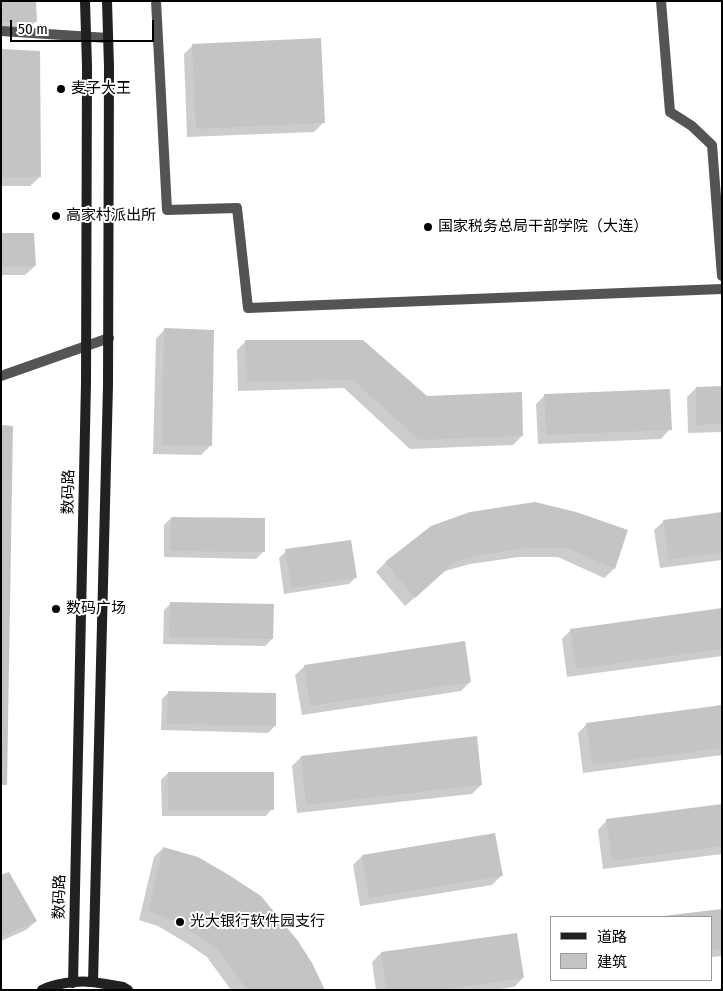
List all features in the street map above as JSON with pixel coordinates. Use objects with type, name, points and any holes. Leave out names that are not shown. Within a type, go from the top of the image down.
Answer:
[{"type":"main road","name":"数码路","points":[[73,982],[86,403],[85,1]]},
{"type":"main road","points":[[93,982],[109,338],[107,1]]},
{"type":"main road","points":[[42,990],[47,987],[73,982],[89,981],[123,987],[128,990]]},
{"type":"street","points":[[156,1],[167,210],[237,208],[248,308],[722,290]]},
{"type":"street","points":[[661,1],[670,112],[692,126],[712,145],[722,276]]},
{"type":"street","points":[[1,31],[108,38]]},
{"type":"street","points":[[1,376],[109,338]]},
{"type":"building","points":[[1,1],[36,1],[37,22],[1,22]]},
{"type":"building","points":[[321,38],[325,123],[196,129],[192,44]]},
{"type":"building","points":[[1,49],[40,51],[41,177],[1,177]]},
{"type":"building","points":[[1,233],[34,233],[36,266],[1,267]]},
{"type":"building","points":[[164,328],[214,330],[212,446],[162,445]]},
{"type":"building","points":[[245,340],[363,340],[427,396],[522,392],[523,436],[419,440],[353,380],[247,382]]},
{"type":"building","points":[[722,386],[722,424],[696,425],[696,387]]},
{"type":"building","points":[[670,389],[672,430],[546,435],[544,394]]},
{"type":"building","points":[[1,425],[13,426],[7,785],[1,785]]},
{"type":"building","points":[[535,502],[576,512],[628,530],[615,569],[568,548],[529,548],[480,555],[455,562],[415,598],[385,562],[431,526],[470,512]]},
{"type":"building","points":[[722,512],[722,552],[669,560],[663,520]]},
{"type":"building","points":[[171,517],[265,518],[265,552],[170,551]]},
{"type":"building","points":[[351,540],[357,578],[291,588],[285,549]]},
{"type":"building","points":[[170,602],[274,604],[273,639],[169,637]]},
{"type":"building","points":[[722,608],[722,649],[576,669],[570,629]]},
{"type":"building","points":[[465,641],[471,682],[310,706],[304,665]]},
{"type":"building","points":[[168,691],[276,693],[276,726],[167,724]]},
{"type":"building","points":[[722,705],[722,748],[592,765],[586,723]]},
{"type":"building","points":[[477,736],[482,785],[306,805],[301,756]]},
{"type":"building","points":[[168,772],[274,772],[274,810],[168,810]]},
{"type":"building","points":[[722,804],[722,846],[612,861],[606,819]]},
{"type":"building","points":[[495,833],[503,876],[369,898],[362,855]]},
{"type":"building","points":[[163,847],[198,857],[261,896],[298,941],[312,963],[325,990],[246,990],[216,948],[167,918],[148,911]]},
{"type":"building","points":[[9,872],[37,921],[1,937],[1,875]]},
{"type":"building","points":[[722,909],[722,949],[713,950],[713,916],[663,916]]},
{"type":"building","points":[[517,933],[524,978],[443,990],[386,990],[381,952]]},
{"type":"place","name":"麦子大王","points":[[61,89]]},
{"type":"place","name":"高家村派出所","points":[[56,216]]},
{"type":"place","name":"国家税务总局干部学院（大连）","points":[[428,227]]},
{"type":"place","name":"数码广场","points":[[56,609]]},
{"type":"place","name":"光大银行软件园支行","points":[[180,922]]}]
